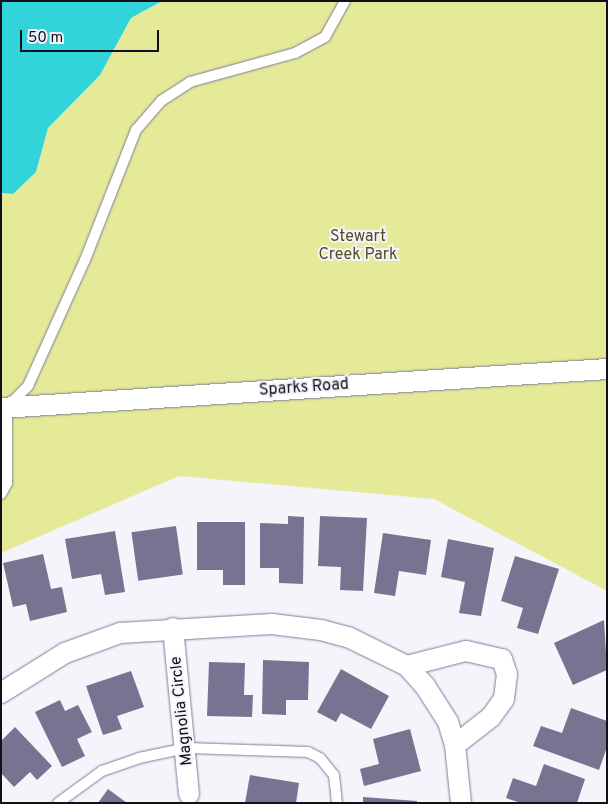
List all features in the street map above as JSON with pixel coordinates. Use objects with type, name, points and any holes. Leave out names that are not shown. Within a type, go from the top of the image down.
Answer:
[{"type":"street","name":"Sparks Road","points":[[4,407],[607,368]]},
{"type":"street","points":[[1,693],[65,654],[120,633],[173,628],[272,624],[312,629],[348,638],[406,666],[436,700],[455,745],[460,803]]},
{"type":"street","name":"Magnolia Circle","points":[[173,628],[187,748],[189,794]]},
{"type":"street","points":[[406,666],[466,651],[502,659],[507,674],[504,698],[491,717],[455,745]]},
{"type":"lane","points":[[1,494],[7,483],[4,407],[28,386],[85,260],[118,169],[136,130],[161,101],[190,82],[295,54],[325,37],[345,1]]},
{"type":"lane","points":[[58,803],[102,771],[139,758],[187,748],[308,752],[320,758],[334,775],[337,803]]},
{"type":"green space","name":"Stewart Creek Park","points":[[162,1],[607,1],[607,591],[434,499],[179,476],[1,553],[1,193],[13,194],[36,172],[48,128],[100,75],[131,18]]},
{"type":"water","points":[[1,1],[162,1],[131,18],[100,75],[48,128],[36,172],[13,194],[1,193]]},
{"type":"building","points":[[288,516],[304,517],[303,584],[279,583],[279,568],[260,568],[260,523],[288,524]]},
{"type":"building","points":[[320,516],[367,518],[363,591],[340,590],[341,567],[318,566]]},
{"type":"building","points":[[197,522],[245,522],[245,585],[223,585],[223,570],[197,570]]},
{"type":"building","points":[[176,526],[183,575],[138,581],[131,532]]},
{"type":"building","points":[[115,531],[125,592],[105,595],[101,574],[72,579],[65,539]]},
{"type":"building","points":[[383,533],[431,540],[426,575],[399,571],[395,596],[374,593]]},
{"type":"building","points":[[448,539],[494,548],[481,616],[459,613],[465,582],[441,577]]},
{"type":"building","points":[[43,554],[51,589],[62,587],[67,612],[30,621],[26,604],[13,607],[3,563]]},
{"type":"building","points":[[515,556],[559,569],[538,634],[517,628],[523,608],[501,601]]},
{"type":"building","points":[[604,620],[607,670],[573,685],[554,643]]},
{"type":"building","points":[[263,660],[309,662],[308,700],[286,700],[286,715],[262,714]]},
{"type":"building","points":[[209,662],[245,663],[244,695],[253,695],[252,717],[207,716]]},
{"type":"building","points":[[341,669],[389,696],[371,729],[341,713],[336,722],[317,712]]},
{"type":"building","points":[[131,671],[144,707],[117,716],[122,729],[103,735],[86,686]]},
{"type":"building","points":[[60,700],[65,711],[78,705],[92,732],[77,739],[85,756],[62,767],[35,712]]},
{"type":"building","points":[[571,708],[607,721],[607,747],[599,770],[533,746],[541,726],[562,733]]},
{"type":"building","points":[[15,727],[52,766],[37,780],[30,772],[14,787],[1,773],[1,741]]},
{"type":"building","points":[[410,729],[421,771],[364,786],[360,769],[379,764],[373,739]]},
{"type":"building","points":[[544,764],[585,779],[577,803],[521,803],[506,798],[513,778],[536,786]]},
{"type":"building","points":[[250,775],[299,783],[296,803],[245,803]]},
{"type":"building","points":[[108,789],[127,803],[98,803]]},
{"type":"building","points":[[363,797],[417,801],[417,803],[363,803]]}]
